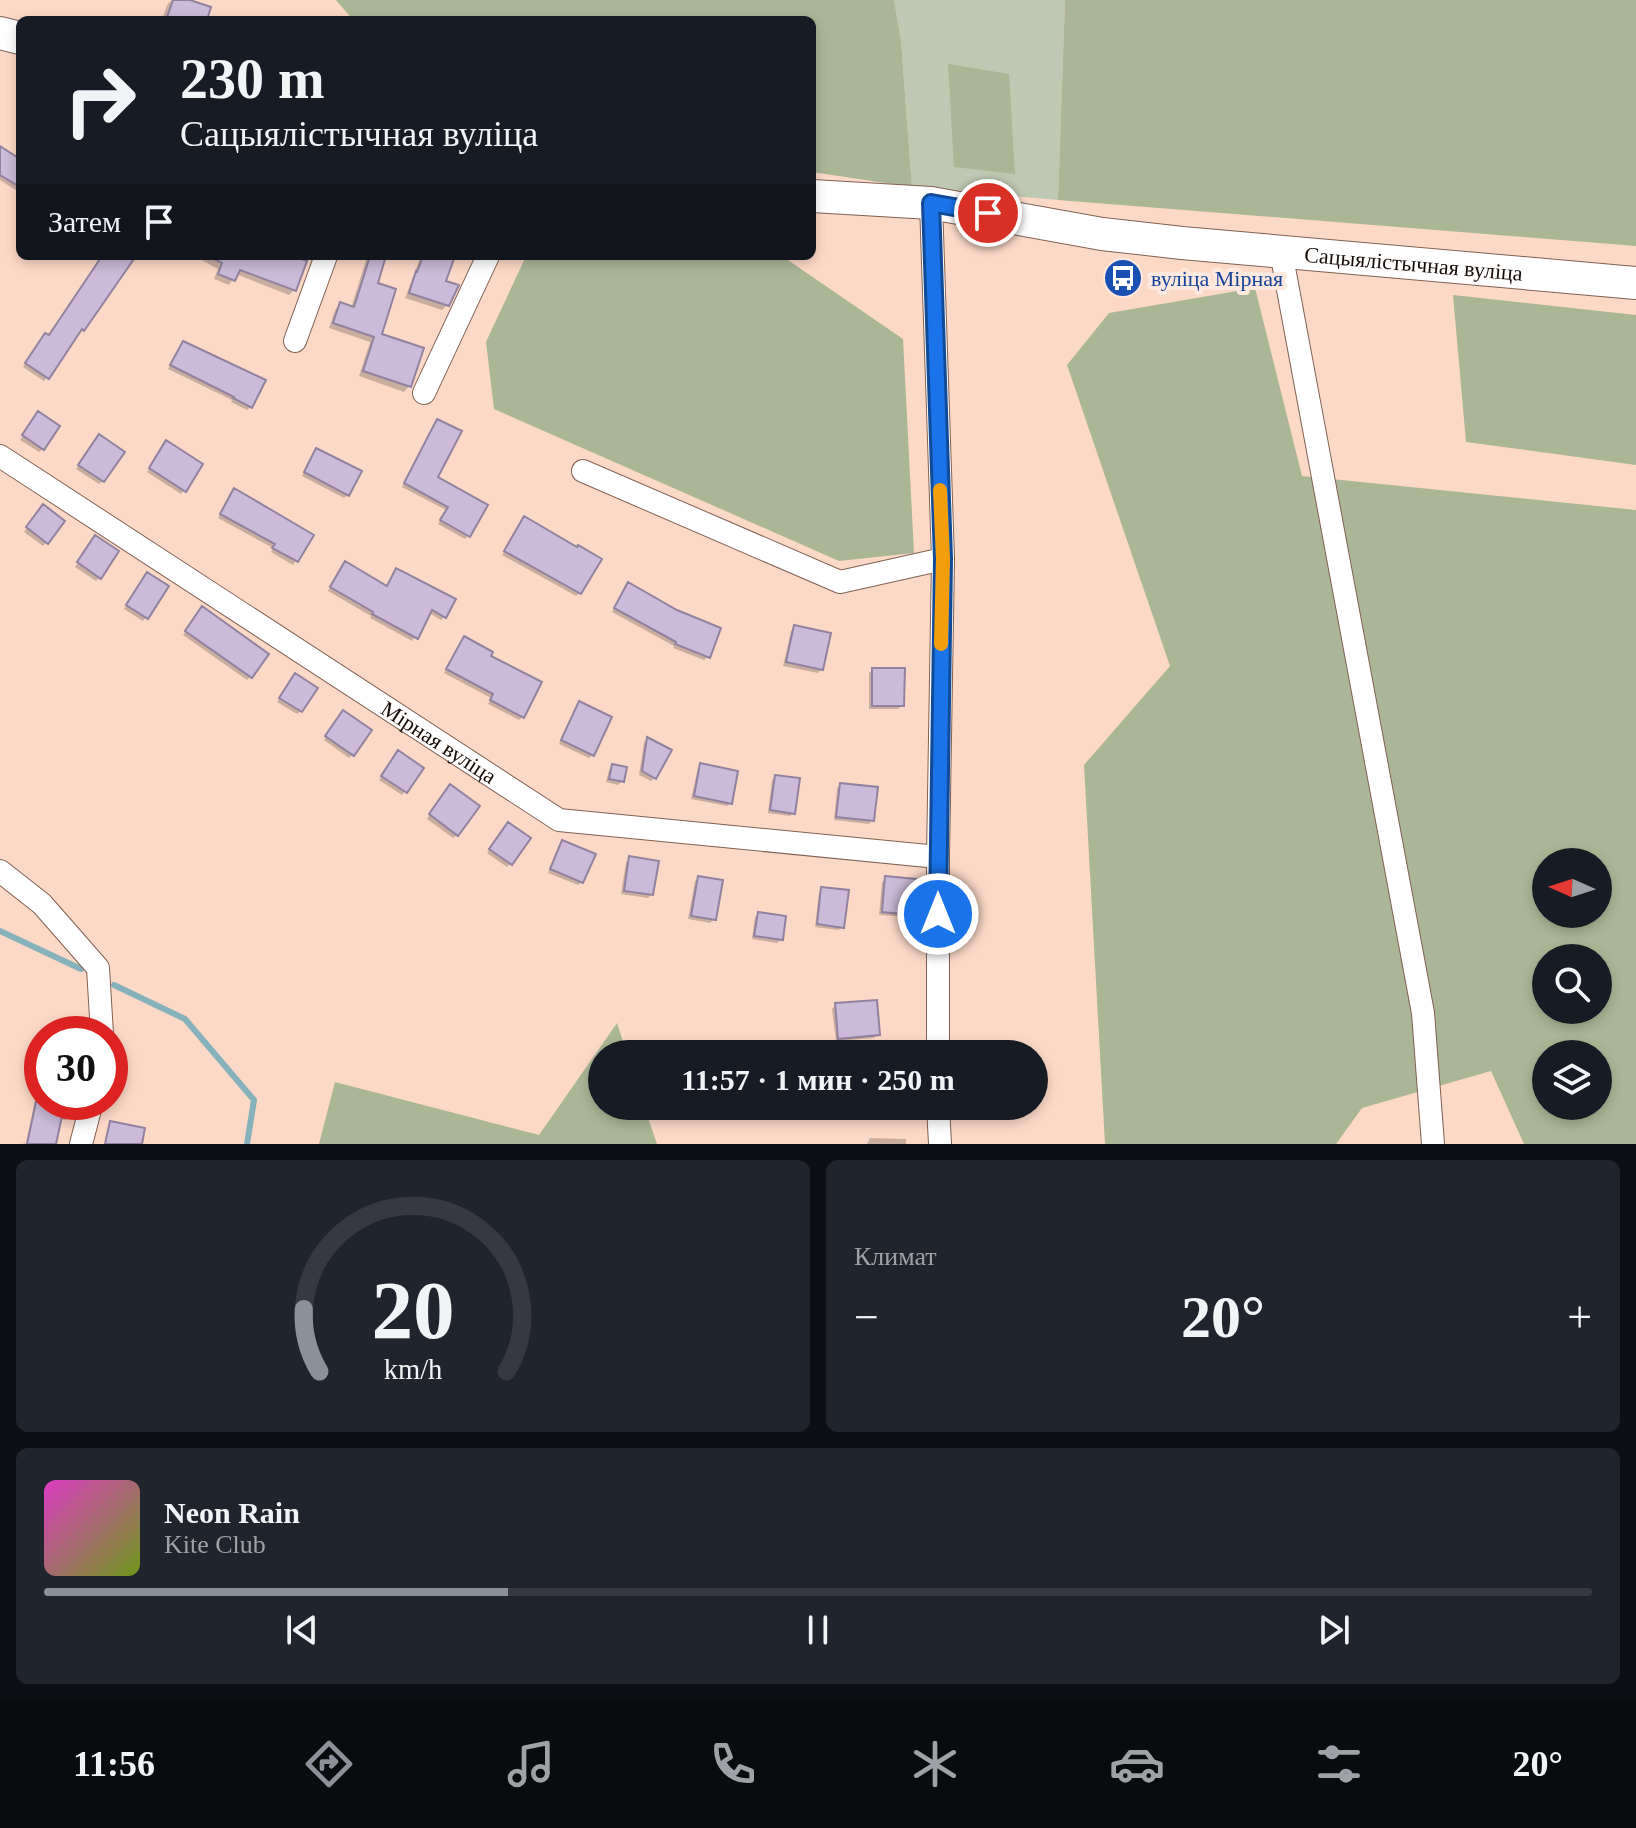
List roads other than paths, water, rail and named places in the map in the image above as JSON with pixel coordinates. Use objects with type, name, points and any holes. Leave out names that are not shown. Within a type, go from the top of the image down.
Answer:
[{"type":"main road","name":"Сацыялістычная вуліца","points":[[816,196],[931,203],[1102,234],[1636,283]]},
{"type":"street","points":[[931,203],[943,559],[938,1040]]},
{"type":"street","points":[[1281,252],[1423,1013],[1433,1144]]},
{"type":"street","points":[[295,341],[325,260]]},
{"type":"street","points":[[424,393],[486,260]]},
{"type":"street","name":"Мірная вуліца","points":[[0,456],[559,820],[938,857]]},
{"type":"street","points":[[583,471],[840,582],[943,559]]},
{"type":"street","points":[[0,871],[42,904],[98,968],[101,1016]]},
{"type":"street","points":[[81,1144],[87,1120]]},
{"type":"street","points":[[939,1120],[940,1144]]},
{"type":"waterway","points":[[0,931],[81,969]]},
{"type":"waterway","points":[[114,985],[185,1019],[254,1100],[247,1144]]},
{"type":"place","name":"вуліца Мірная","points":[[1123,278]]}]
